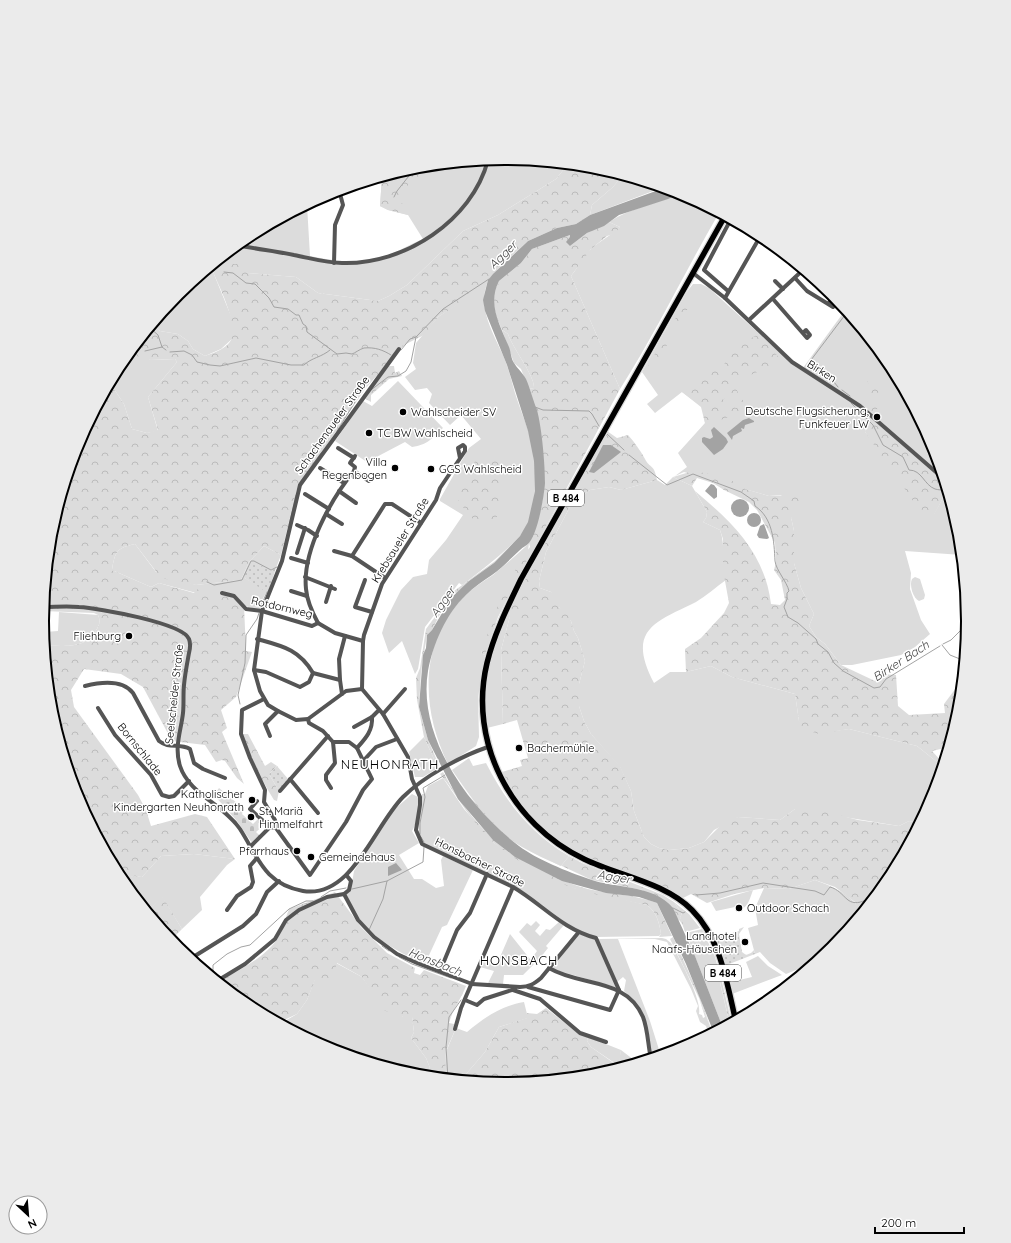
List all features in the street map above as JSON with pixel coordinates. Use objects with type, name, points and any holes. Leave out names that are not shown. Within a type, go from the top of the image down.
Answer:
[{"type":"main road","name":"B 484","points":[[723,221],[542,539],[504,616],[487,662],[483,689],[482,717],[488,747],[498,773],[512,797],[530,820],[545,834],[564,848],[584,859],[674,896],[693,911],[705,926],[714,943],[735,1017]]},
{"type":"street","points":[[246,246],[334,263],[360,262],[385,258],[426,239],[451,220],[465,205],[477,187],[486,166]]},
{"type":"street","points":[[334,263],[335,225],[343,205],[341,196]]},
{"type":"street","points":[[728,291],[704,270],[729,223]]},
{"type":"street","points":[[725,298],[757,241]]},
{"type":"street","name":"Birken","points":[[693,273],[725,298],[792,362],[860,406],[937,473]]},
{"type":"street","points":[[749,320],[800,273]]},
{"type":"street","points":[[795,278],[807,291],[828,304]]},
{"type":"street","points":[[775,281],[783,289]]},
{"type":"street","points":[[773,299],[803,333]]},
{"type":"street","name":"Schachenaueler Straße","points":[[264,699],[254,670],[257,639],[262,611],[282,561],[300,485],[399,349]]},
{"type":"street","points":[[318,623],[307,596],[305,577],[308,563],[326,514],[344,483],[354,471],[355,467],[350,463],[355,457],[338,448]]},
{"type":"street","name":"Krebsaueler Straße","points":[[362,688],[363,641],[385,578],[436,500],[440,488],[460,458]]},
{"type":"street","points":[[320,468],[344,483]]},
{"type":"street","points":[[354,471],[369,481]]},
{"type":"street","points":[[339,491],[356,503]]},
{"type":"street","points":[[305,494],[329,508]]},
{"type":"street","points":[[352,556],[385,504],[392,504],[421,523]]},
{"type":"street","points":[[326,514],[342,524]]},
{"type":"street","points":[[297,526],[304,528],[317,536]]},
{"type":"street","points":[[297,553],[304,528]]},
{"type":"street","points":[[334,551],[352,556],[385,578]]},
{"type":"street","points":[[291,558],[308,563]]},
{"type":"street","points":[[305,577],[333,587],[326,602]]},
{"type":"street","name":"Krebsaueler Straße","points":[[365,580],[355,607],[372,612]]},
{"type":"street","points":[[291,591],[307,596]]},
{"type":"street","name":"Rotdornweg","points":[[222,593],[230,594],[238,598],[246,609],[262,611],[312,626],[318,623],[330,631],[363,641]]},
{"type":"street","name":"Seelscheider Straße","points":[[50,607],[79,607],[115,612],[157,622],[183,632],[187,636],[190,646],[184,682],[183,715],[177,746],[180,768],[197,791],[230,816],[239,828],[256,859],[265,870],[279,881],[297,890],[319,891],[336,885],[347,876],[392,811],[416,786],[434,774],[488,747]]},
{"type":"street","points":[[342,694],[339,659],[346,636]]},
{"type":"street","points":[[257,639],[285,647],[292,651],[303,660],[313,673],[340,680]]},
{"type":"street","points":[[254,670],[266,672],[300,686],[309,682],[313,673]]},
{"type":"street","name":"Bornschlade","points":[[85,686],[98,683],[114,683],[128,687],[133,693],[159,740],[166,745],[181,745],[190,749],[194,762],[203,769],[225,778]]},
{"type":"street","points":[[333,742],[349,742],[357,748],[372,779],[363,790],[346,822],[310,874],[276,828],[275,820],[264,802],[265,790],[241,734],[242,710],[264,699],[268,705],[296,720],[308,719],[342,694],[350,690],[362,688],[383,714],[408,757],[412,779],[416,786]]},
{"type":"street","points":[[383,714],[405,689]]},
{"type":"street","name":"Bornschlade","points":[[98,708],[115,735],[151,775],[162,795],[169,797],[174,796],[189,781]]},
{"type":"street","points":[[354,727],[372,718],[379,710]]},
{"type":"street","points":[[270,736],[265,724],[278,711]]},
{"type":"street","points":[[357,748],[370,731],[372,718]]},
{"type":"street","points":[[308,719],[309,723],[317,726],[333,742],[335,763],[326,775],[326,780],[331,788]]},
{"type":"street","points":[[280,791],[328,736]]},
{"type":"street","points":[[364,760],[376,747],[397,739]]},
{"type":"street","points":[[290,780],[318,813]]},
{"type":"street","name":"Honsbacher Straße","points":[[416,786],[421,801],[416,830],[422,844],[513,887],[524,893],[550,915],[578,933],[596,938],[619,990]]},
{"type":"street","points":[[257,801],[250,809],[270,828]]},
{"type":"street","points":[[250,847],[270,828],[276,828]]},
{"type":"street","points":[[226,910],[237,896],[251,887],[253,882],[250,866],[256,859]]},
{"type":"street","points":[[440,972],[457,930],[470,913],[487,874]]},
{"type":"street","points":[[221,978],[258,954],[275,939],[286,920],[299,910],[328,897],[344,894],[349,890],[351,881],[347,876]]},
{"type":"street","points":[[195,956],[243,926],[256,914],[268,892],[279,881]]},
{"type":"street","points":[[455,1029],[465,1000],[513,887]]},
{"type":"street","points":[[344,894],[358,920],[374,937],[397,954],[472,984],[527,987],[610,1010],[619,990]]},
{"type":"street","points":[[527,987],[541,978],[578,933]]},
{"type":"street","points":[[549,968],[619,990],[637,1007],[643,1018],[650,1055]]},
{"type":"street","points":[[465,1000],[477,1005],[484,999],[520,987]]},
{"type":"street","points":[[513,990],[540,999],[580,1033],[606,1042]]},
{"type":"green space","points":[[506,165],[564,169],[556,179],[498,215],[463,231],[407,285],[378,301],[318,293],[296,277],[248,273],[220,266],[277,226],[307,211],[310,256],[339,261],[377,259],[423,239],[408,215],[388,210],[380,206],[382,183],[416,174],[476,166]]},
{"type":"green space","points":[[564,169],[619,180],[592,205],[590,215],[576,224],[557,228],[528,241],[488,280],[486,287],[438,317],[424,335],[404,345],[365,389],[297,489],[281,555],[264,546],[249,562],[241,580],[196,585],[161,578],[135,544],[124,547],[116,554],[112,570],[151,587],[159,583],[194,593],[198,589],[239,596],[244,606],[246,651],[252,652],[236,697],[221,710],[227,728],[222,732],[244,784],[237,778],[225,761],[222,760],[216,762],[205,745],[172,741],[143,687],[121,674],[84,669],[71,690],[74,707],[138,795],[146,810],[151,826],[195,814],[207,817],[235,859],[194,854],[161,856],[142,877],[127,876],[110,850],[96,823],[73,768],[58,711],[53,681],[50,646],[65,646],[85,642],[90,638],[99,624],[99,617],[94,613],[49,611],[50,592],[58,532],[73,475],[96,420],[110,393],[113,388],[124,404],[132,429],[147,433],[158,430],[148,397],[177,362],[175,359],[151,360],[139,358],[136,354],[157,328],[160,331],[178,334],[188,341],[193,349],[205,356],[221,349],[229,343],[232,336],[233,327],[231,317],[213,271],[222,264],[238,264],[248,273],[296,277],[318,293],[378,301],[407,285],[463,231],[498,215],[556,179]]},
{"type":"green space","points":[[423,173],[409,184],[399,197],[408,215],[388,210],[380,206],[382,183]]},
{"type":"green space","points":[[619,180],[655,190],[590,215],[592,205]]},
{"type":"green space","points":[[672,197],[717,217],[620,389],[571,276],[587,253],[620,227],[609,222],[635,209]]},
{"type":"green space","points":[[609,222],[620,227],[614,234],[607,236],[591,249],[571,276],[620,389],[498,617],[485,655],[481,653],[496,610],[520,560],[530,547],[529,543],[537,522],[544,489],[541,439],[529,389],[534,388],[533,383],[531,376],[508,334],[502,330],[496,316],[493,301],[494,292],[499,281],[521,263],[532,249],[570,235],[570,246],[587,233]]},
{"type":"green space","points":[[213,272],[233,321],[233,338],[221,349],[205,356],[193,349],[188,341],[178,334],[160,331],[157,328],[162,321]]},
{"type":"green space","points":[[693,284],[701,284],[709,288],[795,366],[856,405],[867,415],[865,432],[934,514],[944,497],[957,555],[905,551],[911,573],[910,589],[921,620],[930,634],[915,647],[901,655],[852,665],[841,665],[825,644],[816,637],[809,626],[814,614],[801,588],[794,563],[794,531],[791,517],[791,506],[781,495],[769,496],[684,472],[675,476],[687,467],[678,453],[705,423],[702,407],[682,392],[655,413],[647,404],[658,395],[642,372],[686,293]]},
{"type":"green space","points":[[483,287],[486,287],[484,304],[488,321],[506,363],[531,442],[535,470],[534,500],[527,526],[514,543],[465,583],[462,585],[459,583],[425,627],[418,669],[415,674],[402,641],[389,653],[382,633],[386,620],[401,590],[413,577],[427,574],[429,560],[446,540],[463,515],[440,501],[440,499],[469,448],[481,439],[461,415],[450,425],[429,403],[432,394],[427,388],[415,390],[405,377],[416,369],[413,363],[416,343],[438,317]]},
{"type":"green space","points":[[686,300],[691,303],[648,378],[644,373]]},
{"type":"green space","points":[[842,314],[868,344],[901,393],[915,420],[936,469],[931,468],[882,428],[872,416],[803,368]]},
{"type":"green space","points":[[502,330],[508,334],[531,376],[534,388],[529,389],[521,369],[514,363]]},
{"type":"green space","points":[[758,334],[783,362],[767,371],[766,368],[746,377],[735,386],[740,397],[738,399],[733,394],[723,399],[726,406],[733,406],[736,408],[741,405],[736,403],[741,398],[749,409],[718,421],[705,423],[701,407],[682,392],[708,367],[723,366],[733,350]]},
{"type":"green space","points":[[136,354],[151,360],[175,359],[177,362],[148,397],[158,431],[147,433],[132,429],[124,404],[113,388]]},
{"type":"green space","points":[[389,366],[394,366],[395,373],[399,371],[402,376],[389,379],[371,395],[371,402],[364,398]]},
{"type":"green space","points":[[870,378],[876,382],[879,396],[877,410],[871,413],[866,408],[872,405],[870,385],[867,381]]},
{"type":"green space","points":[[398,381],[443,428],[436,435],[422,445],[412,447],[405,442],[367,462],[335,441],[363,401],[372,406]]},
{"type":"green space","points":[[867,415],[931,468],[936,469],[944,497],[934,515],[918,508],[865,432]]},
{"type":"green space","points":[[607,431],[617,438],[628,435],[653,469],[657,480],[621,490],[609,487],[590,490],[571,505],[546,552],[539,581],[540,588],[551,592],[559,598],[559,607],[566,612],[578,638],[585,661],[579,684],[579,706],[584,721],[591,734],[620,766],[631,791],[634,811],[644,837],[651,844],[659,848],[669,850],[689,848],[704,842],[726,820],[738,817],[780,820],[795,809],[804,806],[858,820],[899,826],[909,821],[915,822],[901,850],[885,875],[857,912],[855,902],[835,887],[815,880],[789,889],[764,888],[734,894],[707,903],[691,894],[683,898],[595,861],[554,837],[536,822],[512,792],[502,772],[522,766],[520,760],[528,758],[517,720],[503,724],[501,650],[510,616],[509,610],[522,583]]},
{"type":"green space","points":[[498,453],[500,490],[495,527],[473,519],[458,501],[462,484],[467,479],[475,461]]},
{"type":"green space","points":[[693,471],[720,476],[742,485],[745,489],[769,496],[792,495],[800,499],[797,506],[791,506],[791,517],[794,531],[794,563],[801,588],[814,614],[809,626],[816,637],[825,644],[841,665],[875,681],[882,674],[896,675],[898,706],[909,715],[945,713],[944,704],[957,687],[953,711],[944,748],[932,751],[940,760],[940,763],[917,746],[849,729],[819,734],[803,729],[799,721],[795,694],[732,677],[711,666],[686,672],[685,649],[701,638],[724,613],[729,603],[723,570],[723,539],[720,530],[703,522],[706,518],[707,512],[695,491],[722,515],[745,540],[762,569],[768,586],[771,604],[780,605],[785,600],[781,580],[774,570],[776,562],[775,543],[757,510],[749,502],[713,483],[697,478],[692,486],[673,477]]},
{"type":"green space","points":[[673,477],[692,486],[707,512],[706,518],[703,522],[720,530],[723,542],[726,580],[700,600],[657,622],[649,630],[644,639],[643,651],[646,665],[654,683],[670,672],[686,672],[711,666],[732,677],[795,694],[799,721],[834,731],[849,729],[917,746],[940,763],[915,822],[909,821],[899,826],[795,809],[780,820],[738,817],[714,830],[704,842],[689,848],[669,850],[659,848],[651,844],[644,837],[634,811],[631,791],[620,767],[591,734],[584,721],[579,706],[579,684],[585,661],[578,638],[571,621],[559,607],[551,592],[540,588],[539,581],[546,552],[571,505],[590,490],[609,487],[621,490],[657,480],[665,485]]},
{"type":"green space","points":[[520,536],[494,563],[469,581],[439,616],[432,630],[427,635],[421,672],[419,707],[428,740],[439,765],[438,768],[424,737],[417,700],[416,678],[420,668],[426,629],[454,591],[495,561]]},
{"type":"green space","points":[[529,543],[528,551],[481,653],[485,655],[478,697],[479,737],[476,746],[448,764],[439,743],[429,698],[429,676],[432,654],[439,633],[450,613],[466,595],[493,575]]},
{"type":"green space","points":[[135,544],[156,572],[196,585],[241,580],[249,562],[264,546],[281,555],[276,568],[243,577],[267,591],[259,606],[260,610],[159,583],[151,587],[112,570],[114,558],[118,551],[124,547]]},
{"type":"green space","points":[[251,562],[271,570],[276,568],[268,593],[243,577]]},
{"type":"green space","points":[[915,577],[920,579],[925,595],[924,599],[919,601],[913,594],[911,588],[912,579]]},
{"type":"green space","points":[[509,610],[510,616],[501,650],[503,724],[487,728],[484,713],[486,682],[493,653]]},
{"type":"green space","points":[[59,612],[98,615],[98,626],[95,632],[85,642],[65,646],[50,646],[49,632],[58,631]]},
{"type":"green space","points":[[242,734],[248,734],[265,766],[271,762],[277,766],[269,774],[279,791],[277,801],[274,800],[261,776]]},
{"type":"green space","points":[[424,737],[438,768],[423,777],[415,777],[409,752]]},
{"type":"green space","points":[[469,758],[473,766],[486,763],[502,791],[520,816],[542,837],[569,856],[561,866],[531,852],[511,840],[501,832],[483,812],[452,770]]},
{"type":"green space","points":[[277,766],[289,780],[279,791],[269,774]]},
{"type":"green space","points":[[450,768],[471,798],[500,830],[521,847],[499,830],[475,804]]},
{"type":"green space","points":[[443,772],[463,805],[471,815],[498,844],[508,852],[574,885],[596,891],[641,898],[657,903],[672,936],[659,937],[661,934],[657,918],[647,905],[601,896],[573,888],[553,880],[511,856],[494,843],[472,819],[440,774]]},
{"type":"green space","points":[[443,778],[464,809],[494,843],[540,872],[574,888],[647,905],[657,918],[661,934],[659,936],[596,937],[580,932],[551,914],[528,895],[423,843],[419,831],[419,813],[422,794],[425,794],[428,786]]},
{"type":"green space","points":[[219,788],[244,809],[242,814],[253,824],[259,818],[265,824],[256,832],[260,836],[252,843],[237,821],[214,795]]},
{"type":"green space","points":[[412,794],[418,797],[418,814],[412,831],[419,843],[399,855],[414,879],[422,879],[436,888],[444,886],[441,860],[443,856],[473,870],[447,925],[442,927],[425,964],[398,951],[371,933],[353,910],[346,894],[352,883],[354,871],[385,823],[395,809]]},
{"type":"green space","points":[[194,854],[235,859],[227,865],[200,897],[202,910],[182,929],[162,897],[151,908],[127,876],[142,877],[161,856]]},
{"type":"green space","points":[[569,856],[582,863],[663,895],[674,902],[682,914],[680,917],[685,928],[680,921],[642,890],[592,880],[561,866]]},
{"type":"green space","points":[[815,880],[846,895],[855,903],[858,911],[828,944],[806,965],[786,974],[770,963],[760,952],[755,954],[748,928],[758,925],[755,908],[764,888],[789,889]]},
{"type":"green space","points":[[753,890],[746,906],[741,910],[737,911],[735,907],[716,911],[711,902]]},
{"type":"green space","points":[[335,892],[361,927],[387,953],[415,968],[414,973],[420,975],[424,970],[466,986],[449,1023],[454,1024],[456,1028],[446,1051],[445,1074],[428,1071],[430,1068],[426,1058],[411,1038],[414,1032],[412,1017],[403,1017],[383,1010],[362,977],[337,963],[331,982],[315,980],[307,1000],[297,1014],[283,1020],[252,1001],[222,979],[259,958],[272,946],[277,939],[289,909]]},
{"type":"green space","points":[[162,896],[182,929],[175,936],[151,908]]},
{"type":"green space","points":[[674,902],[689,914],[700,928],[685,932],[680,917],[682,914]]},
{"type":"green space","points":[[536,921],[540,925],[535,931],[540,936],[546,929],[550,930],[559,922],[564,925],[546,946],[548,948],[536,963],[532,958],[537,951],[519,932],[527,923],[531,926]]},
{"type":"green space","points":[[744,927],[739,934],[742,952],[746,955],[754,950],[755,954],[724,966],[714,938],[739,931],[739,929]]},
{"type":"green space","points":[[702,929],[715,957],[722,982],[720,983],[729,1020],[721,1024],[686,933]]},
{"type":"green space","points":[[510,934],[534,964],[523,975],[504,975],[503,984],[488,983],[494,971],[480,967],[484,958],[497,964]]},
{"type":"green space","points":[[578,934],[596,940],[616,986],[615,987],[552,969]]},
{"type":"green space","points":[[673,937],[699,995],[711,1029],[699,998],[670,939]]},
{"type":"green space","points":[[662,938],[666,939],[671,943],[675,950],[694,989],[699,1007],[699,1014],[702,1015],[703,1018],[705,1017],[699,998],[711,1029],[707,1031],[706,1026],[700,1022],[696,1011],[698,1006],[691,989],[667,942],[655,939],[618,939],[650,1021],[659,1051],[651,1054],[644,1019],[638,1006],[624,991],[626,980],[623,977],[617,982],[598,939]]},
{"type":"green space","points":[[758,956],[768,966],[782,975],[732,994],[724,969],[728,969],[731,982],[752,977],[746,962]]},
{"type":"green space","points":[[336,963],[362,977],[372,991],[403,1017],[412,1017],[414,1032],[411,1038],[426,1058],[430,1068],[428,1071],[359,1054],[331,1043],[285,1021],[297,1014],[307,1000],[315,979]]},
{"type":"green space","points":[[720,982],[722,982],[731,1019],[729,1020]]},
{"type":"green space","points":[[524,1002],[528,1018],[499,1027],[485,1052],[465,1076],[444,1074],[446,1052],[456,1028],[467,1032],[501,1009]]},
{"type":"green space","points":[[546,1008],[579,1034],[588,1037],[587,1041],[591,1047],[615,1064],[565,1074],[535,1077],[506,1078],[465,1076],[485,1052],[499,1027],[527,1018],[527,1013],[537,1014]]},
{"type":"green space","points":[[588,1037],[621,1050],[619,1063],[616,1064],[591,1047],[587,1041]]},
{"type":"green space","points":[[621,1050],[633,1059],[619,1063]]},
{"type":"shaded area","points":[[656,191],[672,197],[619,215],[604,226],[587,233],[570,246],[566,242],[570,235],[532,249],[521,263],[499,281],[494,298],[496,314],[513,361],[527,383],[539,418],[545,475],[542,505],[538,523],[529,543],[492,575],[469,592],[452,611],[441,630],[433,650],[428,671],[427,696],[431,721],[439,745],[451,769],[465,791],[482,812],[500,830],[526,851],[552,865],[600,882],[645,891],[665,900],[673,908],[695,956],[721,1024],[712,1028],[686,964],[657,903],[639,897],[606,893],[562,881],[515,857],[493,840],[458,799],[428,740],[419,707],[423,655],[426,648],[427,635],[432,630],[451,598],[469,581],[494,563],[520,536],[528,522],[535,491],[534,461],[528,431],[507,365],[485,311],[483,300],[488,280],[528,241],[557,228],[576,224],[590,215]]},
{"type":"shaded area","points":[[749,418],[754,422],[745,425],[744,429],[741,428],[742,431],[733,436],[732,440],[727,433],[743,420]]},
{"type":"shaded area","points":[[714,427],[726,438],[728,442],[723,449],[714,455],[702,442],[702,438],[704,437],[710,439],[713,437],[711,430]]},
{"type":"shaded area","points":[[603,445],[611,445],[621,452],[594,473],[589,472]]},
{"type":"shaded area","points":[[711,484],[717,489],[717,497],[714,499],[705,491]]},
{"type":"shaded area","points":[[740,499],[746,502],[749,508],[746,514],[740,517],[734,514],[731,508],[734,502]]},
{"type":"shaded area","points":[[751,513],[757,513],[761,517],[761,523],[757,527],[751,527],[747,523],[747,517]]},
{"type":"shaded area","points":[[764,524],[769,538],[767,539],[759,538],[757,535],[760,526]]},
{"type":"shaded area","points":[[396,863],[402,870],[388,876],[388,867]]},
{"type":"waterway","points":[[394,197],[409,176]]},
{"type":"waterway","points":[[224,272],[233,273],[246,283],[255,284],[269,298],[274,307],[288,309],[296,315],[299,315],[303,324],[306,326],[307,332],[337,354],[352,354],[364,348],[372,348],[379,349],[391,355]]},
{"type":"waterway","points":[[371,390],[388,377],[398,376],[406,371],[411,362],[416,337],[443,309],[489,279]]},
{"type":"waterway","points":[[831,380],[813,364],[811,360],[844,316]]},
{"type":"waterway","points":[[154,331],[158,335],[162,347],[166,350]]},
{"type":"waterway","points":[[401,350],[410,339],[416,337]]},
{"type":"waterway","points":[[145,351],[162,347]]},
{"type":"waterway","points":[[170,352],[184,351],[192,355],[197,362],[220,366],[256,358],[291,365],[304,365],[330,350]]},
{"type":"waterway","points":[[834,382],[838,387]]},
{"type":"waterway","points":[[842,390],[850,396]]},
{"type":"waterway","points":[[337,431],[355,402]]},
{"type":"waterway","points":[[851,403],[873,425],[883,445],[903,457],[909,470],[917,472],[931,487],[942,490]]},
{"type":"waterway","name":"Birker Bach","points":[[535,407],[543,410],[589,411],[599,426]]},
{"type":"waterway","name":"Birker Bach","points":[[607,434],[624,450]]},
{"type":"waterway","points":[[300,482],[321,453]]},
{"type":"waterway","name":"Birker Bach","points":[[629,455],[667,485],[693,474],[741,492],[754,501],[755,506],[766,517],[769,523],[773,538],[776,565],[789,591],[787,593],[787,599],[784,607],[788,617],[798,623],[816,639],[818,644],[828,652],[834,663],[843,671],[874,688],[880,687],[886,679],[940,646]]},
{"type":"waterway","points":[[289,525],[296,495]]},
{"type":"waterway","points":[[207,582],[214,585],[242,580],[251,561],[254,561],[271,570],[277,567]]},
{"type":"waterway","points":[[260,608],[267,592]]},
{"type":"waterway","points":[[240,704],[238,695],[245,663],[246,635],[257,619],[259,613]]},
{"type":"waterway","points":[[943,644],[951,640],[962,629]]},
{"type":"waterway","points":[[942,645],[950,655],[960,659]]},
{"type":"waterway","name":"Honsbach","points":[[420,834],[420,823],[425,797],[423,788],[445,775]]},
{"type":"waterway","name":"Honsbach","points":[[421,837],[424,842]]},
{"type":"waterway","name":"Honsbach","points":[[369,930],[383,899],[387,881],[423,862],[424,847]]},
{"type":"waterway","points":[[352,889],[387,881]]},
{"type":"waterway","points":[[696,895],[720,893],[763,883],[815,891],[824,895],[830,887],[853,902],[858,903],[868,899]]},
{"type":"waterway","points":[[321,897],[330,891],[346,888]]},
{"type":"waterway","points":[[213,971],[213,965],[227,954],[241,947],[250,945],[289,909],[306,901],[313,901]]},
{"type":"waterway","points":[[673,908],[683,913],[685,912]]},
{"type":"waterway","name":"Honsbach","points":[[382,946],[389,951]]},
{"type":"waterway","name":"Honsbach","points":[[399,957],[412,964],[451,978]]},
{"type":"waterway","name":"Honsbach","points":[[448,1074],[446,1047],[449,1017],[461,1000]]},
{"type":"place","name":"Wahlscheider SV","points":[[403,412]]},
{"type":"place","name":"Deutsche Flugsicherung, Funkfeuer LW","points":[[877,417]]},
{"type":"place","name":"TC BW Wahlscheid","points":[[369,433]]},
{"type":"place","name":"Villa Regenbogen","points":[[395,468]]},
{"type":"place","name":"GGS Wahlscheid","points":[[431,469]]},
{"type":"place","name":"Fliehburg","points":[[129,636]]},
{"type":"place","name":"Bachermühle","points":[[519,748]]},
{"type":"place","name":"Katholischer Kindergarten Neuhonrath","points":[[252,800]]},
{"type":"place","name":"St. Mariä Himmelfahrt","points":[[251,817]]},
{"type":"place","name":"Pfarrhaus","points":[[297,851]]},
{"type":"place","name":"Gemeindehaus","points":[[311,857]]},
{"type":"place","name":"Outdoor Schach","points":[[739,908]]},
{"type":"place","name":"Landhotel Naafs-Häuschen","points":[[745,942]]},
{"type":"district","name":"NEUHONRATH","points":[[390,764]]},
{"type":"district","name":"HONSBACH","points":[[519,960]]},
{"type":"water label","name":"Agger","points":[[503,255]]},
{"type":"water label","name":"Agger","points":[[443,602]]},
{"type":"water label","name":"Agger","points":[[614,877]]}]
